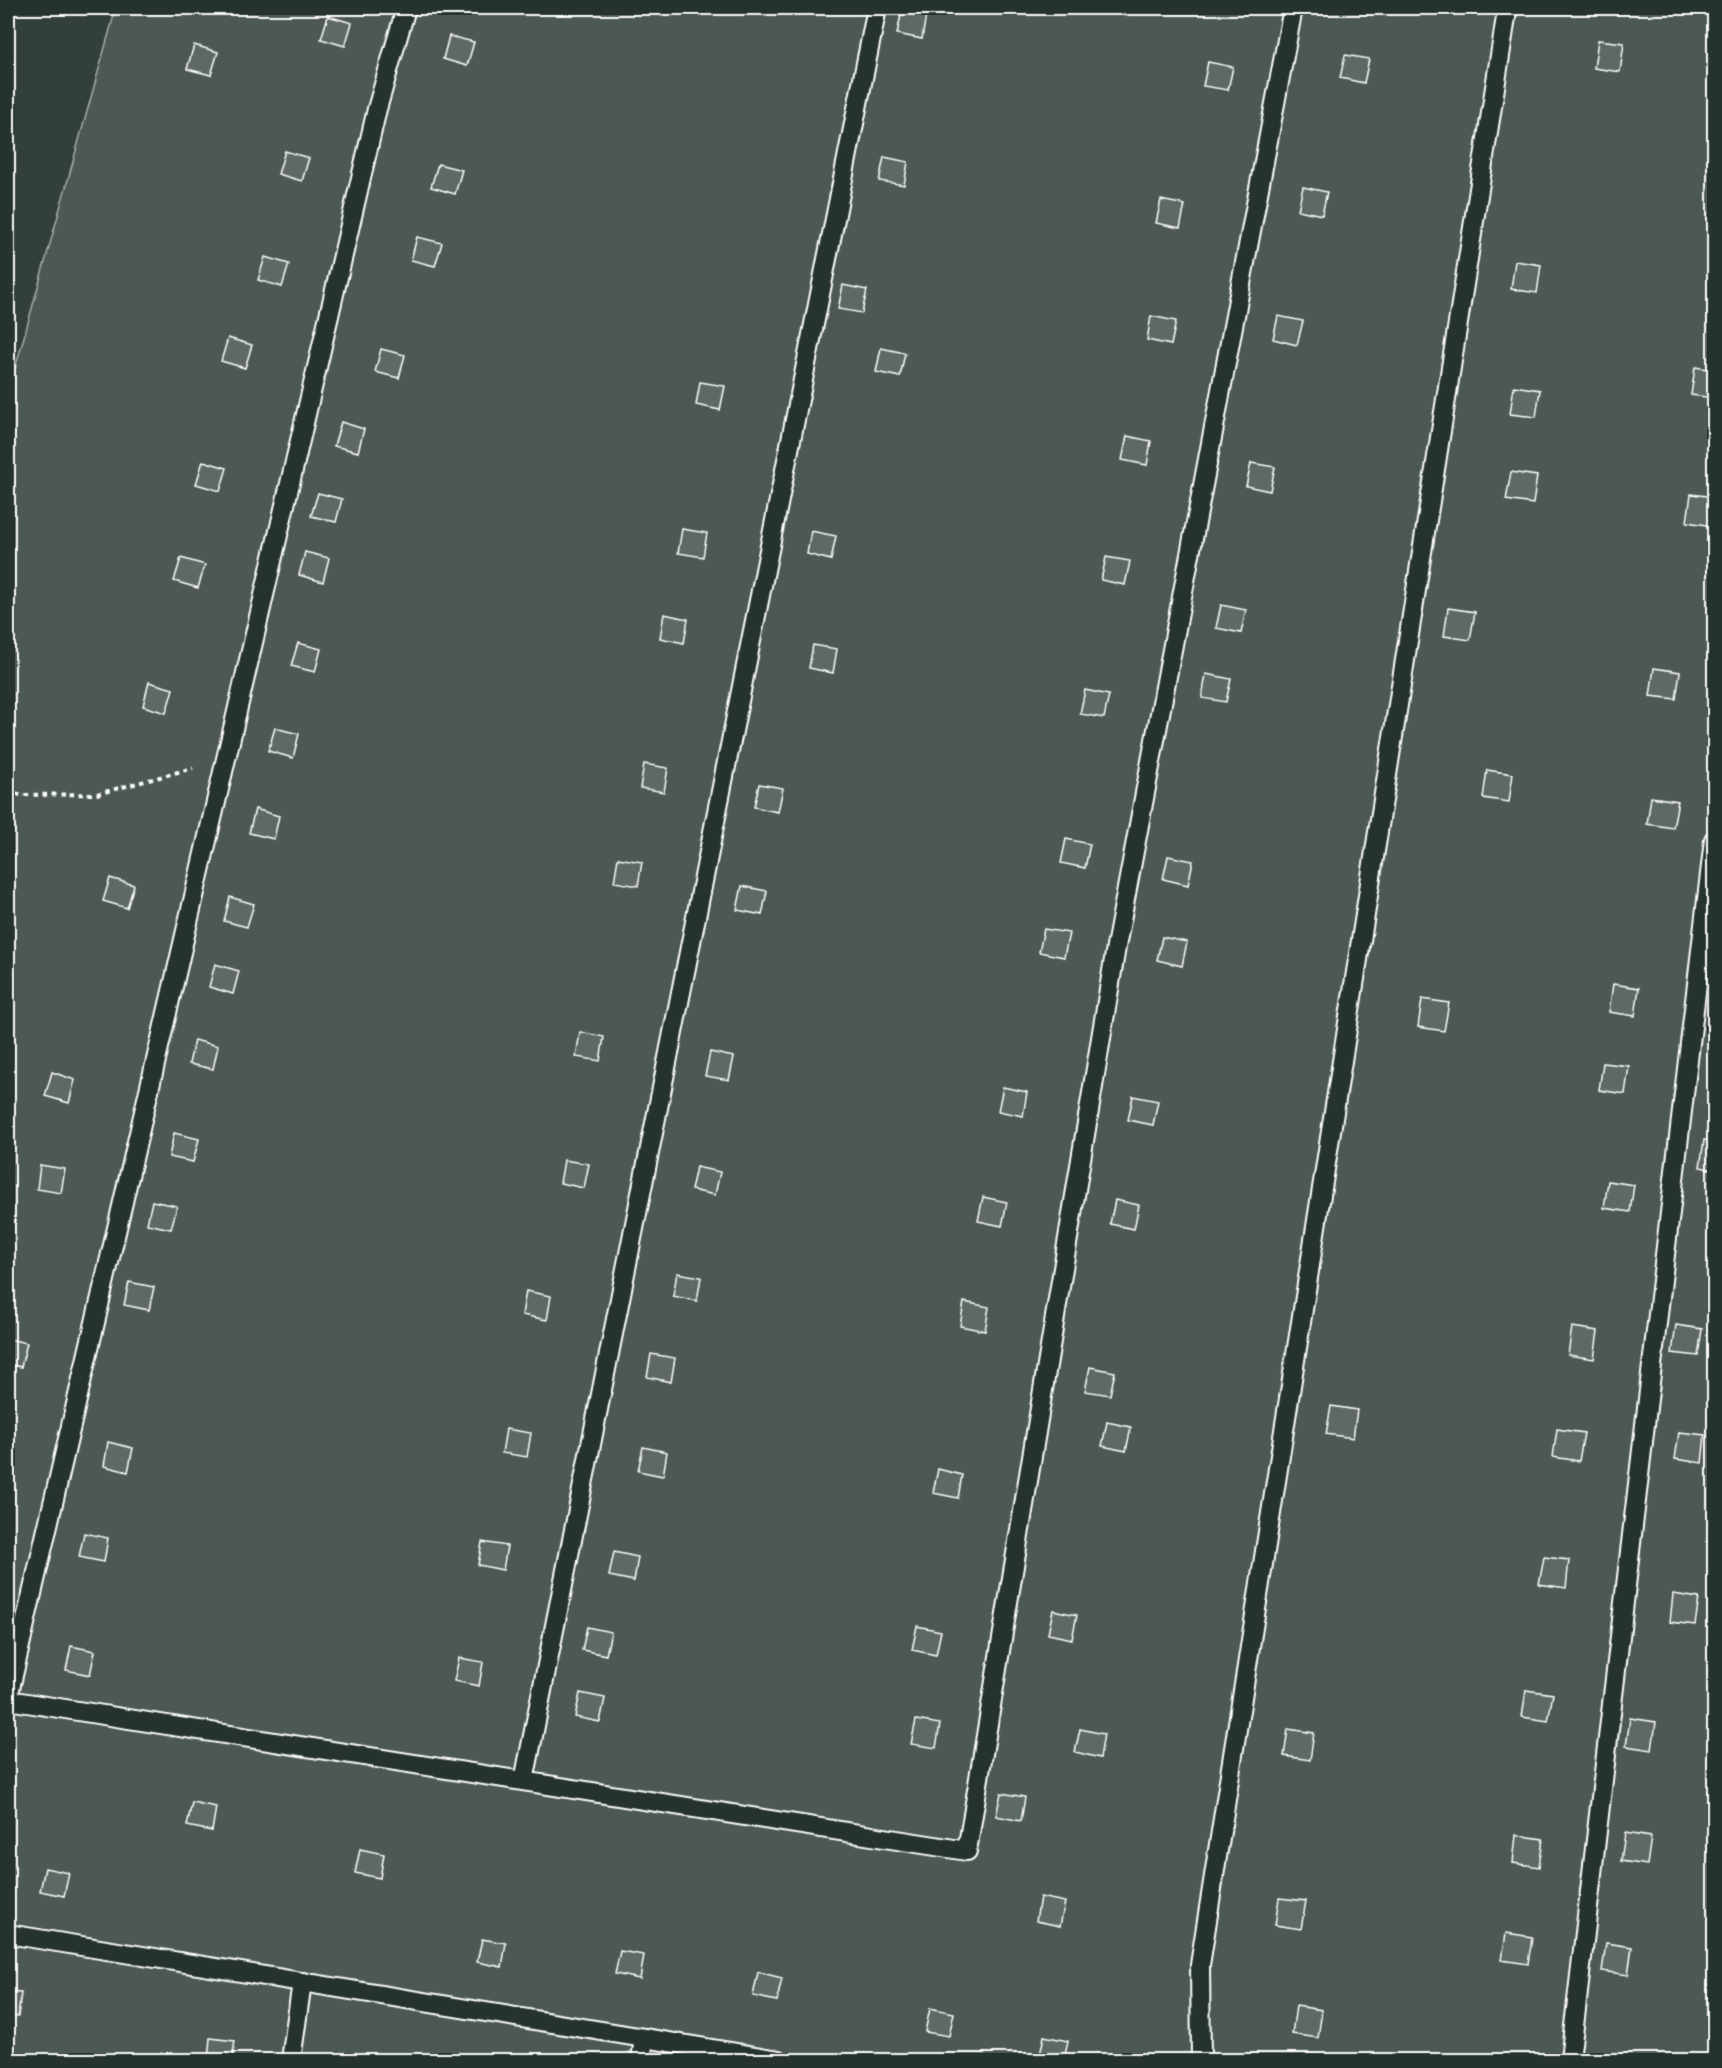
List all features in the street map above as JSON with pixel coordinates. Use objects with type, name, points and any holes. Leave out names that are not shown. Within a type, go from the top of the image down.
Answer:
[{"type":"lane","points":[[406,8],[377,109],[8,1698],[967,1851],[1116,947],[1293,8]]},
{"type":"lane","points":[[524,1781],[877,8]]},
{"type":"lane","points":[[1201,2061],[1200,1965],[1508,9]]},
{"type":"lane","points":[[1570,2061],[1714,840]]},
{"type":"lane","points":[[8,1934],[779,2061]]},
{"type":"lane","points":[[291,2061],[302,1982]]},
{"type":"lane","points":[[641,2061],[644,2038]]},
{"type":"path","points":[[8,789],[20,795],[97,794],[226,759]]},
{"type":"shaded area","points":[[116,8],[1714,8],[1714,2060],[8,2060],[8,394]]},
{"type":"building","points":[[902,10],[926,15],[922,39],[897,34]]},
{"type":"building","points":[[328,16],[352,23],[345,46],[321,39]]},
{"type":"building","points":[[449,36],[474,42],[467,66],[443,59]]},
{"type":"building","points":[[1598,40],[1624,43],[1620,72],[1594,68]]},
{"type":"building","points":[[194,45],[218,52],[211,75],[187,69]]},
{"type":"building","points":[[1345,55],[1369,59],[1364,83],[1340,78]]},
{"type":"building","points":[[1208,62],[1233,67],[1228,90],[1203,86]]},
{"type":"building","points":[[285,151],[309,158],[302,181],[278,174]]},
{"type":"building","points":[[884,157],[908,162],[904,185],[879,181]]},
{"type":"building","points":[[438,164],[462,170],[455,194],[431,187]]},
{"type":"building","points":[[1303,187],[1327,192],[1322,215],[1298,210]]},
{"type":"building","points":[[1161,200],[1185,205],[1180,228],[1156,223]]},
{"type":"building","points":[[417,237],[442,243],[435,266],[411,260]]},
{"type":"building","points":[[265,257],[289,264],[282,287],[258,280]]},
{"type":"building","points":[[1515,261],[1541,265],[1537,293],[1511,289]]},
{"type":"building","points":[[843,285],[867,290],[862,313],[838,309]]},
{"type":"building","points":[[1151,316],[1176,321],[1171,345],[1147,340]]},
{"type":"building","points":[[1278,316],[1303,321],[1297,345],[1273,339]]},
{"type":"building","points":[[228,338],[252,345],[245,368],[221,361]]},
{"type":"building","points":[[881,348],[905,353],[900,377],[876,372]]},
{"type":"building","points":[[381,349],[405,355],[399,378],[375,372]]},
{"type":"building","points":[[1695,367],[1714,370],[1714,398],[1691,395]]},
{"type":"building","points":[[700,382],[725,386],[720,410],[696,405]]},
{"type":"building","points":[[1514,386],[1540,390],[1536,417],[1510,414]]},
{"type":"building","points":[[341,422],[364,429],[358,452],[334,446]]},
{"type":"building","points":[[1127,436],[1151,441],[1147,465],[1122,460]]},
{"type":"building","points":[[203,461],[227,468],[220,491],[196,484]]},
{"type":"building","points":[[1251,463],[1275,467],[1270,491],[1246,486]]},
{"type":"building","points":[[1511,472],[1537,476],[1533,504],[1506,500]]},
{"type":"building","points":[[318,493],[342,499],[336,522],[311,516]]},
{"type":"building","points":[[1691,494],[1714,497],[1713,526],[1687,522]]},
{"type":"building","points":[[682,529],[707,533],[703,557],[678,553]]},
{"type":"building","points":[[811,531],[836,536],[831,560],[807,554]]},
{"type":"building","points":[[305,552],[329,558],[323,582],[299,575]]},
{"type":"building","points":[[1106,557],[1130,561],[1125,585],[1101,580]]},
{"type":"building","points":[[181,558],[205,565],[198,588],[174,581]]},
{"type":"building","points":[[1221,605],[1246,610],[1241,633],[1216,628]]},
{"type":"building","points":[[1448,608],[1475,612],[1470,640],[1444,636]]},
{"type":"building","points":[[664,614],[688,619],[684,643],[660,638]]},
{"type":"building","points":[[298,643],[321,649],[315,672],[291,666]]},
{"type":"building","points":[[813,645],[837,649],[833,673],[809,668]]},
{"type":"building","points":[[1654,668],[1680,672],[1676,699],[1650,696]]},
{"type":"building","points":[[1206,674],[1231,679],[1226,702],[1202,698]]},
{"type":"building","points":[[149,682],[173,689],[166,713],[143,706]]},
{"type":"building","points":[[1085,690],[1109,695],[1104,718],[1080,714]]},
{"type":"building","points":[[275,728],[299,734],[293,758],[268,751]]},
{"type":"building","points":[[644,764],[668,768],[664,792],[640,788]]},
{"type":"building","points":[[1487,770],[1513,774],[1509,802],[1483,798]]},
{"type":"building","points":[[759,784],[783,788],[778,812],[754,807]]},
{"type":"building","points":[[1651,797],[1678,801],[1673,828],[1647,824]]},
{"type":"building","points":[[255,809],[279,816],[274,839],[249,833]]},
{"type":"building","points":[[1066,839],[1090,844],[1085,868],[1061,863]]},
{"type":"building","points":[[1168,856],[1193,861],[1188,885],[1163,879]]},
{"type":"building","points":[[618,858],[642,862],[638,886],[614,882]]},
{"type":"building","points":[[110,878],[134,885],[127,908],[103,901]]},
{"type":"building","points":[[742,886],[767,891],[762,915],[737,910]]},
{"type":"building","points":[[230,897],[254,904],[247,927],[224,921]]},
{"type":"building","points":[[1044,929],[1069,933],[1064,957],[1039,952]]},
{"type":"building","points":[[1162,937],[1187,942],[1182,966],[1157,960]]},
{"type":"building","points":[[215,964],[239,971],[233,994],[209,987]]},
{"type":"building","points":[[1613,984],[1639,988],[1635,1016],[1609,1012]]},
{"type":"building","points":[[1422,999],[1449,1003],[1444,1031],[1418,1027]]},
{"type":"building","points":[[1714,1006],[1714,1035],[1711,1034]]},
{"type":"building","points":[[580,1032],[604,1037],[600,1061],[576,1057]]},
{"type":"building","points":[[194,1040],[218,1046],[213,1069],[189,1064]]},
{"type":"building","points":[[710,1052],[734,1057],[729,1080],[705,1076]]},
{"type":"building","points":[[1603,1063],[1629,1066],[1625,1094],[1599,1090]]},
{"type":"building","points":[[52,1072],[75,1080],[69,1103],[45,1096]]},
{"type":"building","points":[[1003,1087],[1027,1092],[1023,1116],[998,1111]]},
{"type":"building","points":[[1133,1096],[1158,1101],[1153,1125],[1128,1120]]},
{"type":"building","points":[[174,1133],[199,1139],[193,1162],[169,1157]]},
{"type":"building","points":[[1704,1140],[1714,1141],[1714,1170],[1700,1167]]},
{"type":"building","points":[[564,1160],[589,1164],[584,1188],[560,1183]]},
{"type":"building","points":[[40,1165],[65,1169],[61,1193],[37,1189]]},
{"type":"building","points":[[696,1167],[720,1172],[715,1195],[691,1190]]},
{"type":"building","points":[[1608,1181],[1634,1185],[1630,1212],[1604,1208]]},
{"type":"building","points":[[983,1197],[1007,1202],[1002,1226],[978,1221]]},
{"type":"building","points":[[1115,1200],[1139,1205],[1134,1229],[1110,1224]]},
{"type":"building","points":[[152,1201],[177,1206],[171,1229],[147,1224]]},
{"type":"building","points":[[677,1273],[701,1277],[697,1301],[673,1296]]},
{"type":"building","points":[[129,1282],[154,1287],[149,1310],[124,1305]]},
{"type":"building","points":[[526,1291],[551,1296],[547,1320],[522,1315]]},
{"type":"building","points":[[964,1302],[989,1307],[985,1331],[960,1326]]},
{"type":"building","points":[[1676,1325],[1702,1329],[1698,1356],[1672,1353]]},
{"type":"building","points":[[1572,1327],[1598,1331],[1594,1359],[1568,1355]]},
{"type":"building","points":[[8,1339],[27,1343],[21,1367],[8,1364]]},
{"type":"building","points":[[651,1354],[675,1358],[671,1382],[647,1377]]},
{"type":"building","points":[[1090,1367],[1115,1372],[1110,1395],[1085,1391]]},
{"type":"building","points":[[1331,1406],[1357,1410],[1353,1438],[1326,1434]]},
{"type":"building","points":[[1107,1422],[1131,1427],[1126,1451],[1102,1446]]},
{"type":"building","points":[[506,1429],[531,1433],[527,1457],[502,1453]]},
{"type":"building","points":[[1557,1429],[1584,1433],[1579,1461],[1553,1457]]},
{"type":"building","points":[[1679,1432],[1705,1435],[1702,1463],[1675,1459]]},
{"type":"building","points":[[108,1442],[133,1448],[128,1472],[104,1466]]},
{"type":"building","points":[[643,1447],[667,1452],[663,1476],[638,1471]]},
{"type":"building","points":[[938,1469],[962,1475],[958,1498],[933,1493]]},
{"type":"building","points":[[84,1533],[108,1538],[104,1562],[79,1557]]},
{"type":"building","points":[[482,1542],[507,1546],[503,1570],[478,1565]]},
{"type":"building","points":[[614,1552],[638,1557],[634,1581],[609,1576]]},
{"type":"building","points":[[1544,1557],[1569,1560],[1566,1588],[1539,1584]]},
{"type":"building","points":[[1673,1594],[1699,1598],[1695,1625],[1670,1622]]},
{"type":"building","points":[[1053,1610],[1077,1615],[1072,1639],[1048,1634]]},
{"type":"building","points":[[917,1626],[941,1631],[936,1655],[912,1650]]},
{"type":"building","points":[[587,1627],[611,1632],[606,1655],[582,1650]]},
{"type":"building","points":[[71,1646],[95,1651],[90,1675],[66,1670]]},
{"type":"building","points":[[459,1658],[483,1662],[479,1686],[454,1681]]},
{"type":"building","points":[[1526,1690],[1553,1694],[1548,1721],[1522,1717]]},
{"type":"building","points":[[580,1693],[605,1698],[600,1722],[575,1717]]},
{"type":"building","points":[[1630,1718],[1656,1722],[1652,1750],[1626,1746]]},
{"type":"building","points":[[916,1720],[940,1724],[936,1748],[911,1744]]},
{"type":"building","points":[[1080,1729],[1104,1734],[1100,1758],[1075,1752]]},
{"type":"building","points":[[1288,1729],[1314,1733],[1310,1760],[1284,1756]]},
{"type":"building","points":[[1001,1793],[1025,1797],[1021,1821],[996,1816]]},
{"type":"building","points":[[192,1802],[216,1807],[212,1831],[187,1826]]},
{"type":"building","points":[[1625,1833],[1651,1837],[1647,1865],[1621,1861]]},
{"type":"building","points":[[1516,1835],[1543,1839],[1539,1867],[1513,1863]]},
{"type":"building","points":[[360,1849],[384,1854],[380,1878],[355,1873]]},
{"type":"building","points":[[45,1868],[69,1873],[64,1896],[40,1891]]},
{"type":"building","points":[[1040,1897],[1065,1902],[1060,1926],[1036,1921]]},
{"type":"building","points":[[1279,1898],[1306,1901],[1301,1929],[1275,1925]]},
{"type":"building","points":[[1506,1933],[1532,1937],[1528,1964],[1502,1960]]},
{"type":"building","points":[[482,1939],[506,1943],[502,1967],[477,1962]]},
{"type":"building","points":[[1606,1943],[1632,1947],[1628,1975],[1602,1971]]},
{"type":"building","points":[[620,1951],[644,1955],[640,1979],[615,1974]]},
{"type":"building","points":[[758,1972],[782,1978],[777,2001],[753,1996]]},
{"type":"building","points":[[8,1992],[21,1993],[18,2017],[8,2016]]},
{"type":"building","points":[[1296,2006],[1322,2010],[1318,2038],[1292,2034]]},
{"type":"building","points":[[930,2008],[954,2013],[949,2036],[925,2032]]},
{"type":"building","points":[[1044,2036],[1068,2041],[1064,2060],[1039,2060]]},
{"type":"building","points":[[210,2038],[235,2041],[232,2060],[208,2060]]}]
